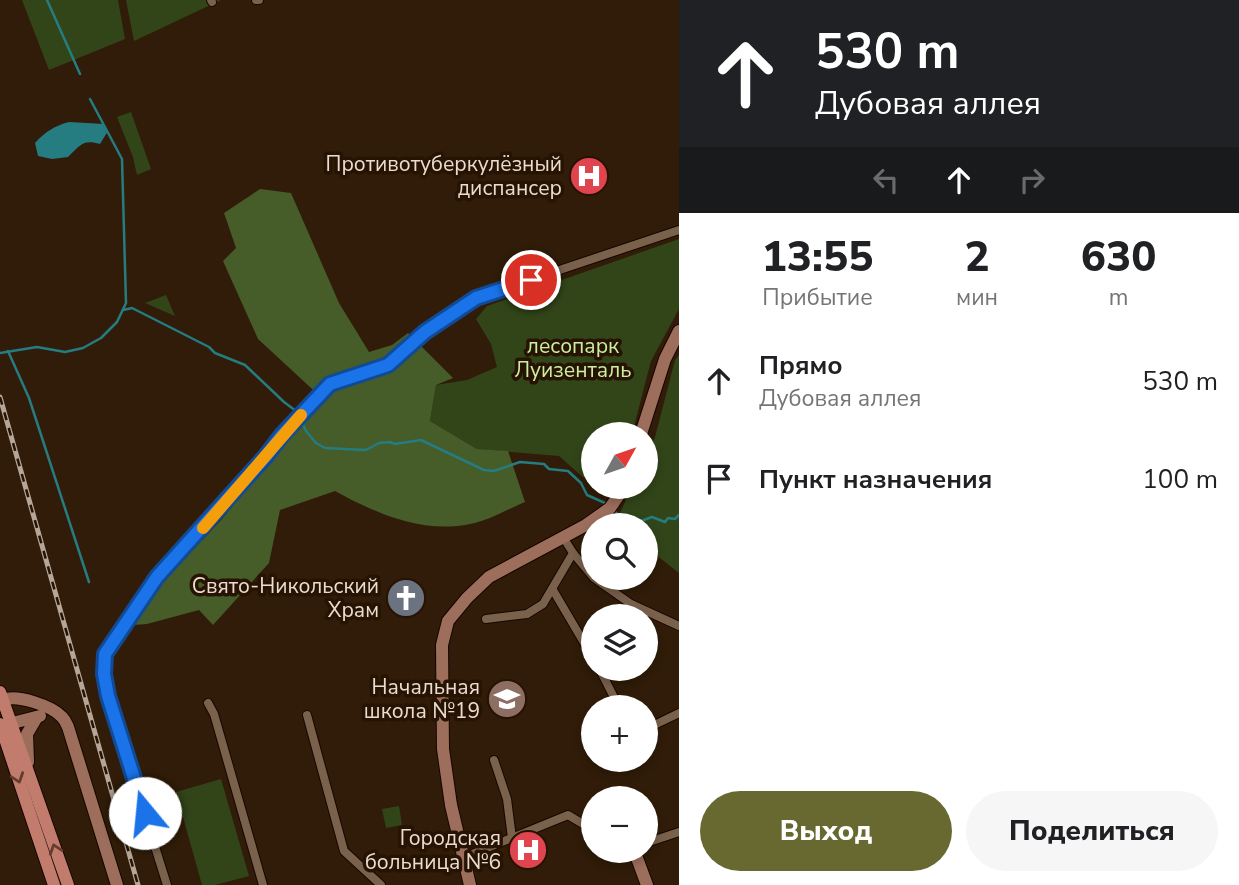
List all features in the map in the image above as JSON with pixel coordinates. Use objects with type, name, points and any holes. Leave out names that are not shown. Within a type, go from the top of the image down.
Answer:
[{"type":"main road","points":[[1,696],[4,725],[54,885]]},
{"type":"main road","points":[[4,725],[27,770],[68,885]]},
{"type":"street","points":[[167,885],[108,696],[104,674],[105,654],[157,577],[330,384],[388,365],[425,332],[476,298],[679,230]]},
{"type":"street","points":[[645,422],[665,359],[679,331]]},
{"type":"street","points":[[467,883],[465,858],[451,805],[443,749],[442,645],[448,621],[488,577],[586,525],[610,508],[616,499]]},
{"type":"street","points":[[563,537],[581,563]]},
{"type":"street","points":[[486,619],[527,614],[543,604],[573,554]]},
{"type":"street","points":[[553,590],[581,638]]},
{"type":"street","points":[[612,590],[631,604],[679,626]]},
{"type":"street","points":[[1,696],[16,697],[62,716],[68,727],[117,885]]},
{"type":"street","points":[[208,703],[214,714],[263,885]]},
{"type":"street","points":[[4,725],[54,711]]},
{"type":"street","points":[[658,723],[679,713]]},
{"type":"street","points":[[307,715],[344,851],[381,885]]},
{"type":"street","points":[[27,770],[27,734],[37,717]]},
{"type":"street","points":[[494,760],[507,799],[512,838]]},
{"type":"street","points":[[465,858],[568,815],[581,823]]},
{"type":"street","points":[[658,839],[679,832]]},
{"type":"street","points":[[639,863],[647,885]]},
{"type":"green space","points":[[22,0],[118,0],[125,39],[49,70]]},
{"type":"green space","points":[[126,0],[221,0],[134,41]]},
{"type":"green space","points":[[131,112],[151,169],[137,175],[117,117]]},
{"type":"green space","points":[[260,189],[291,193],[339,303],[369,352],[392,345],[408,333],[453,378],[436,385],[430,421],[477,449],[508,451],[525,502],[477,522],[434,526],[383,514],[335,491],[280,510],[269,563],[213,625],[199,610],[134,625],[164,581],[222,519],[324,400],[258,339],[223,261],[236,248],[224,213]]},
{"type":"green space","name":"лесопарк Луизенталь","points":[[679,239],[679,309],[651,361],[635,422],[581,422],[581,475],[559,456],[477,449],[430,421],[436,385],[467,380],[497,367],[491,344],[476,319],[487,306]]},
{"type":"green space","points":[[166,295],[175,316],[145,303]]},
{"type":"green space","points":[[679,355],[679,573],[658,556],[658,513],[620,513],[626,499],[658,499],[658,425],[675,360]]},
{"type":"green space","points":[[221,779],[249,876],[215,885],[202,885],[176,792]]},
{"type":"green space","points":[[399,806],[402,825],[386,828],[382,809]]},
{"type":"water","points":[[69,122],[104,124],[108,131],[100,144],[85,143],[68,157],[52,159],[38,156],[35,143],[50,130]]},
{"type":"waterway","points":[[47,0],[80,74]]},
{"type":"waterway","points":[[0,353],[37,347],[65,352],[83,348],[101,338],[117,322],[126,303],[122,159],[90,99]]},
{"type":"waterway","points":[[123,310],[132,308],[209,347],[215,353],[245,365],[296,411],[306,431],[316,443],[325,448],[366,450],[379,443],[395,444],[421,440],[484,470],[494,471],[520,462],[544,464],[549,469],[568,471],[581,483],[587,495],[605,503]]},
{"type":"waterway","points":[[8,351],[29,398],[89,582]]},
{"type":"waterway","points":[[614,511],[630,525],[652,517],[665,522],[668,518],[675,519],[679,515]]},
{"type":"railway","points":[[0,397],[138,885]]},
{"type":"slow traffic","points":[[203,528],[301,415]]},
{"type":"place","name":"Противотуберкулёзный диспансер","points":[[589,176]]},
{"type":"place","name":"Свято-Никольский Храм","points":[[406,598]]},
{"type":"place","name":"Начальная школа №19","points":[[507,699]]},
{"type":"place","name":"Городская больница №6","points":[[528,850]]},
{"type":"route","points":[[145,813],[108,696],[104,674],[105,654],[157,577],[321,391],[330,384],[388,365],[425,332],[476,298],[531,280]]}]
